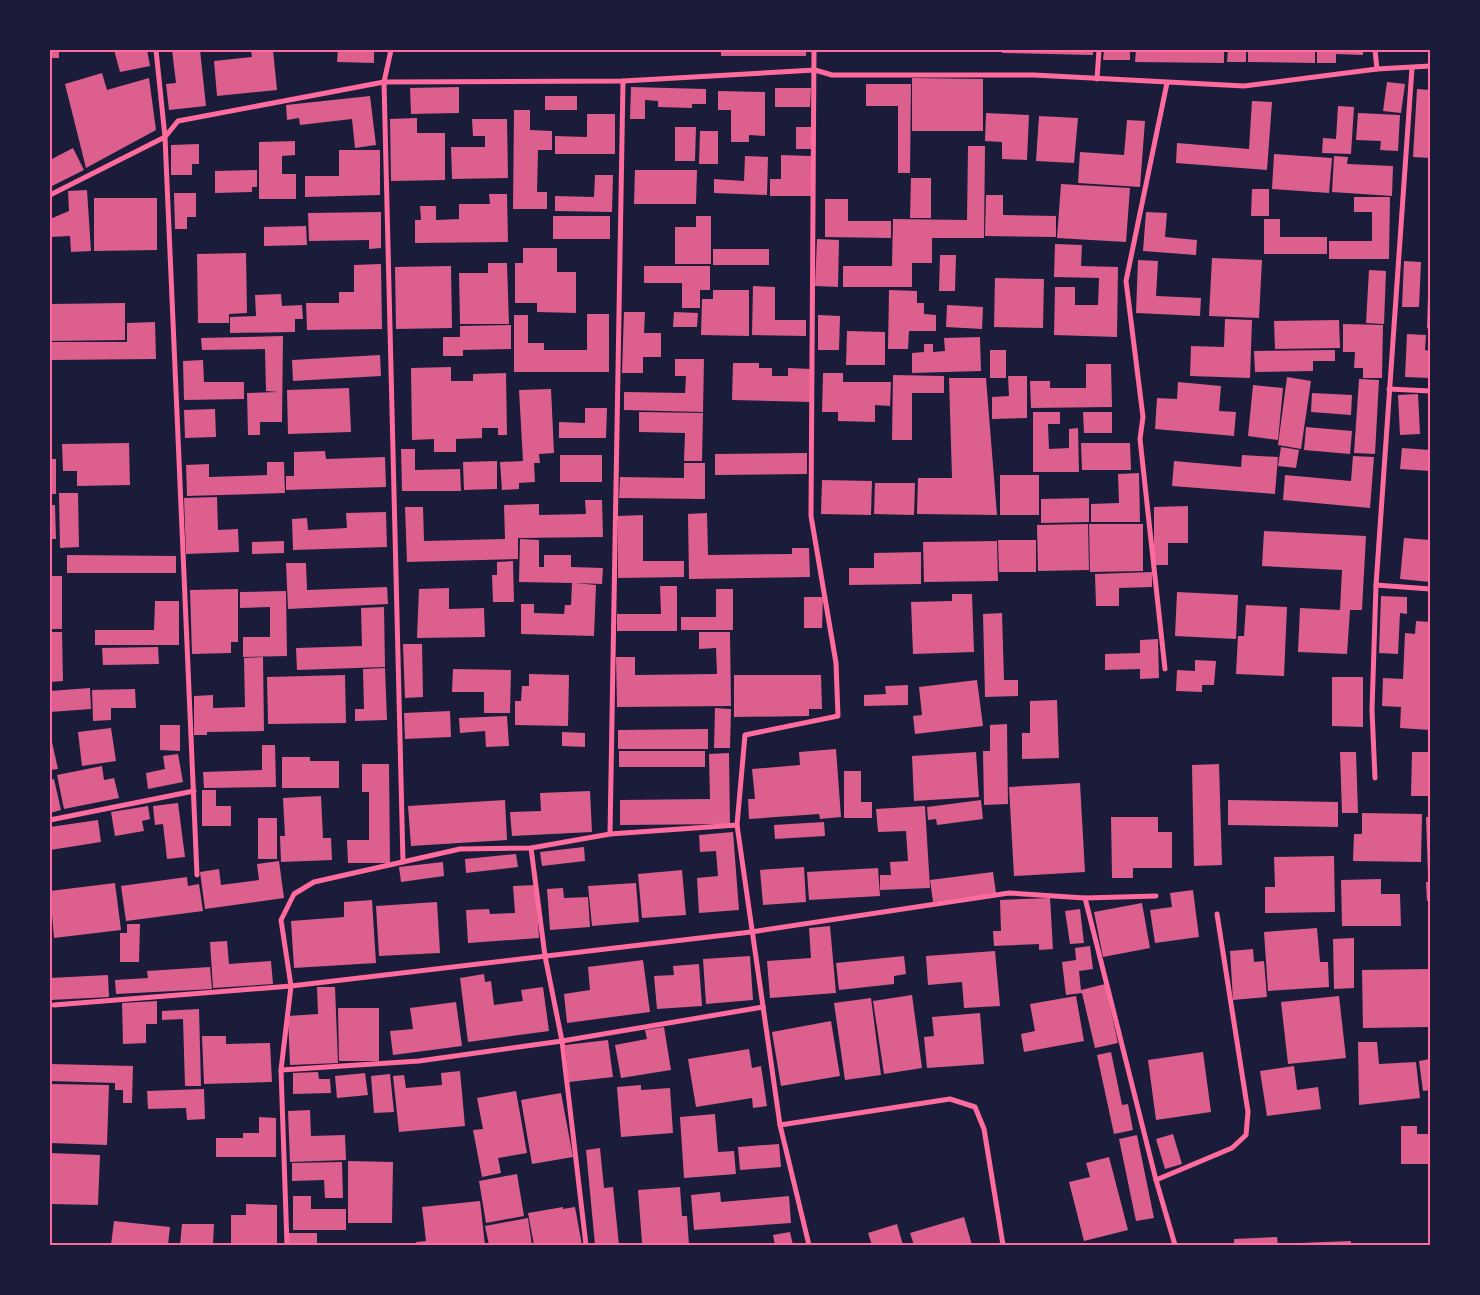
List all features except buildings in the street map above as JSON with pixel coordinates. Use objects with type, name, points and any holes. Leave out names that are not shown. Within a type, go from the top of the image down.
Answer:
[{"type":"street","points":[[156,50],[165,137],[197,875]]},
{"type":"street","points":[[391,50],[384,82],[403,862]]},
{"type":"street","points":[[809,1245],[780,1124],[737,825],[745,735],[838,716],[836,663],[811,516],[816,70],[814,50]]},
{"type":"street","points":[[1097,79],[1099,50]]},
{"type":"street","points":[[1375,50],[1377,69]]},
{"type":"street","points":[[50,195],[165,137],[178,121],[384,82],[623,81],[816,70],[832,75],[1034,75],[1244,86],[1377,69],[1430,66]]},
{"type":"street","points":[[1375,778],[1372,710],[1376,584],[1412,68]]},
{"type":"street","points":[[610,834],[623,81]]},
{"type":"street","points":[[1165,669],[1140,439],[1143,417],[1126,281],[1167,83]]},
{"type":"street","points":[[1389,390],[1430,392]]},
{"type":"street","points":[[1376,584],[1430,589]]},
{"type":"street","points":[[50,820],[194,791]]},
{"type":"street","points":[[287,1245],[281,1070],[291,986],[281,920],[294,894],[314,882],[460,849],[531,848],[610,834],[737,825]]},
{"type":"street","points":[[531,848],[545,956],[562,1041],[586,1245]]},
{"type":"street","points":[[54,1005],[291,986],[751,932],[1009,893],[1085,898],[1156,896]]},
{"type":"street","points":[[1085,898],[1156,1180],[1175,1245]]},
{"type":"street","points":[[1156,1180],[1232,1148],[1246,1136],[1248,1112],[1217,914]]},
{"type":"street","points":[[281,1070],[419,1061],[562,1041],[762,1007]]},
{"type":"street","points":[[780,1124],[950,1099],[975,1107],[984,1128],[1003,1245]]}]
